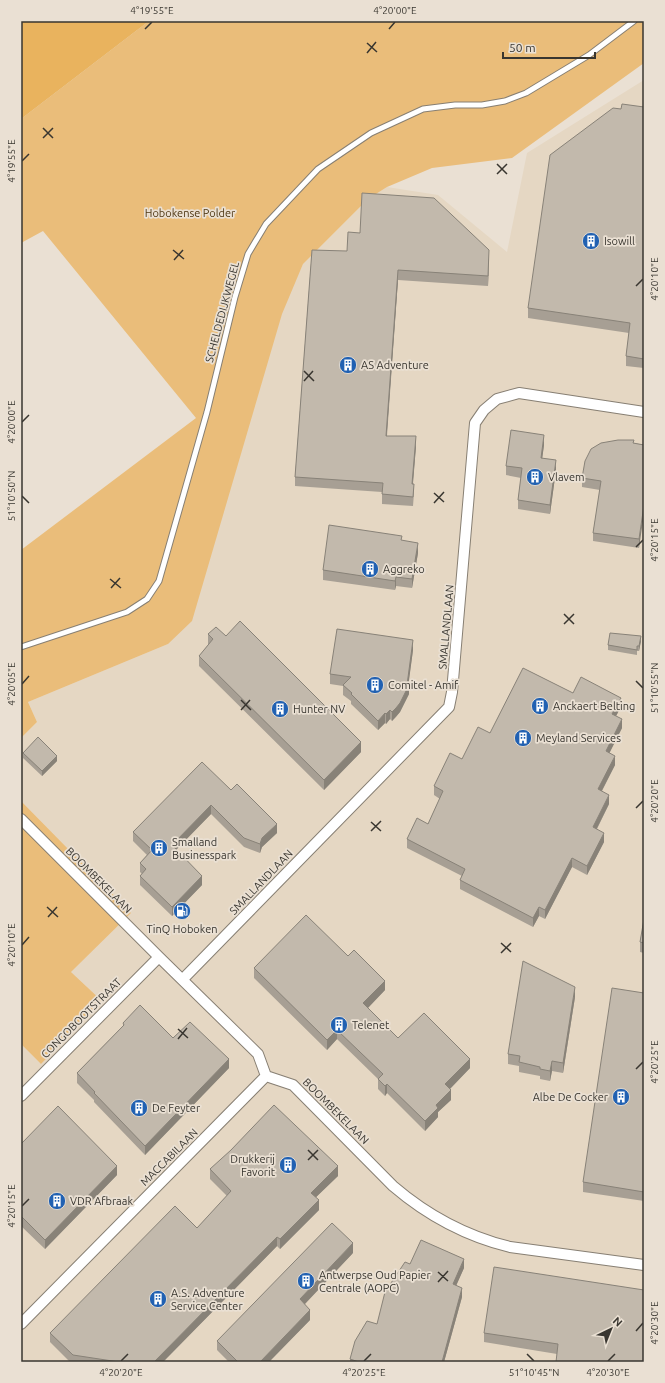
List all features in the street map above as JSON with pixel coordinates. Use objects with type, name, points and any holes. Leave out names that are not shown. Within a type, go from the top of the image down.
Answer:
[{"type":"street","name":"SMALLANDLAAN","points":[[183,979],[450,707],[475,423],[484,410],[497,399],[519,393],[644,412]]},
{"type":"street","name":"BOOMBEKELAAN","points":[[21,819],[258,1054],[266,1076],[293,1085],[393,1186],[411,1201],[450,1226],[472,1236],[492,1242],[510,1246],[644,1265]]},
{"type":"street","name":"CONGOBOOTSTRAAT","points":[[21,1096],[159,957]]},
{"type":"street","name":"MACCABILAAN","points":[[21,1324],[266,1076]]},
{"type":"lane","name":"SCHELDEDIJKWEGEL","points":[[21,647],[128,612],[147,599],[159,581],[207,412],[235,297],[248,254],[266,224],[318,169],[371,133],[423,109],[455,105],[482,106],[504,101],[526,92],[589,55],[634,21]]},
{"type":"shaded area","points":[[21,21],[149,21],[21,119]]},
{"type":"shaded area","points":[[644,80],[644,1362],[21,1362],[21,1044],[40,1063],[102,1001],[71,972],[131,913],[21,801],[21,738],[37,722],[28,702],[168,644],[284,305],[303,264],[368,199],[387,187],[438,195],[507,252],[527,153]]},
{"type":"green space","name":"Hobokense Polder","points":[[149,21],[644,21],[644,63],[512,158],[432,168],[387,187],[368,199],[303,264],[282,314],[192,621],[168,644],[28,702],[37,722],[21,738],[21,550],[196,418],[43,231],[21,243],[21,119]]},
{"type":"green space","points":[[21,801],[131,913],[71,972],[102,1001],[41,1064],[21,1044]]},
{"type":"building","name":"Isowill","points":[[622,104],[644,107],[644,359],[626,356],[630,323],[528,308],[550,155],[613,108],[621,109]]},
{"type":"building","name":"AS Adventure","points":[[362,193],[434,198],[489,250],[488,276],[398,270],[386,436],[416,436],[412,484],[414,484],[413,497],[382,494],[383,483],[295,477],[312,250],[347,251],[348,232],[360,233]]},
{"type":"building","name":"Vlavem","points":[[511,430],[544,435],[541,458],[556,460],[550,505],[518,500],[522,468],[506,466]]},
{"type":"building","points":[[618,440],[634,440],[633,443],[644,445],[644,505],[639,539],[593,533],[601,481],[582,478],[585,461],[591,449],[601,443]]},
{"type":"building","name":"Aggreko","points":[[329,525],[402,536],[401,540],[418,543],[412,579],[396,577],[395,581],[323,570]]},
{"type":"building","name":"Hunter NV","points":[[240,621],[361,742],[324,780],[199,656],[213,639],[208,634],[216,627],[226,636]]},
{"type":"building","name":"Comitel - Amif","points":[[337,629],[413,640],[407,685],[409,685],[396,708],[392,712],[390,710],[386,714],[385,713],[378,721],[343,685],[351,677],[330,674]]},
{"type":"building","points":[[610,633],[641,636],[637,650],[608,645]]},
{"type":"building","points":[[523,668],[573,693],[581,677],[621,698],[612,714],[622,719],[606,751],[615,756],[598,789],[609,795],[593,827],[604,833],[587,866],[572,858],[545,910],[539,907],[533,918],[460,880],[465,869],[407,839],[417,818],[428,824],[443,791],[434,786],[450,753],[462,759],[478,727],[490,733]]},
{"type":"building","points":[[38,737],[57,756],[42,771],[23,753]]},
{"type":"building","name":"Smalland Businesspark","points":[[202,762],[231,790],[237,784],[277,824],[262,838],[260,844],[244,838],[211,805],[172,845],[202,876],[172,907],[140,876],[146,869],[140,863],[152,850],[133,832]]},
{"type":"building","name":"Telenet","points":[[306,915],[348,956],[354,950],[385,981],[363,1003],[398,1038],[424,1013],[470,1059],[445,1084],[451,1090],[436,1105],[438,1108],[425,1121],[387,1084],[385,1086],[378,1079],[383,1074],[337,1030],[327,1040],[254,968]]},
{"type":"building","points":[[644,919],[644,943],[640,942]]},
{"type":"building","points":[[523,961],[575,987],[563,1063],[552,1061],[550,1071],[519,1062],[520,1056],[508,1054]]},
{"type":"building","name":"Albe De Cocker","points":[[612,988],[644,993],[644,1192],[583,1182]]},
{"type":"building","points":[[140,1005],[173,1038],[190,1022],[229,1059],[145,1146],[77,1073],[124,1025],[123,1023]]},
{"type":"building","points":[[274,1105],[338,1166],[311,1193],[319,1200],[280,1239],[277,1237],[154,1362],[119,1362],[73,1355],[50,1333],[175,1206],[197,1228],[231,1191],[210,1169],[231,1150]]},
{"type":"building","name":"VDR Afbraak","points":[[58,1106],[117,1166],[45,1240],[21,1216],[21,1144]]},
{"type":"building","name":"Antwerpse Oud Papier Centrale (AOPC)","points":[[332,1223],[353,1243],[300,1299],[310,1310],[260,1362],[238,1362],[217,1341]]},
{"type":"building","points":[[421,1240],[464,1259],[453,1284],[462,1288],[442,1362],[359,1362],[350,1359],[355,1341],[367,1321],[377,1324],[385,1292],[405,1262],[410,1264]]},
{"type":"building","points":[[494,1267],[644,1290],[644,1362],[556,1362],[558,1344],[484,1333]]},
{"type":"place","name":"Isowill","points":[[591,241]]},
{"type":"place","name":"AS Adventure","points":[[348,365]]},
{"type":"place","name":"Vlavem","points":[[535,477]]},
{"type":"place","name":"Aggreko","points":[[370,569]]},
{"type":"place","name":"Comitel - Amif","points":[[375,685]]},
{"type":"place","name":"Anckaert Belting","points":[[540,706]]},
{"type":"place","name":"Hunter NV","points":[[280,709]]},
{"type":"place","name":"Meyland Services","points":[[523,738]]},
{"type":"place","name":"Smalland Businesspark","points":[[159,848]]},
{"type":"place","name":"TinQ Hoboken","points":[[182,911]]},
{"type":"place","name":"Telenet","points":[[339,1025]]},
{"type":"place","name":"Albe De Cocker","points":[[621,1097]]},
{"type":"place","name":"De Feyter","points":[[139,1108]]},
{"type":"place","name":"Drukkerij Favorit","points":[[288,1165]]},
{"type":"place","name":"VDR Afbraak","points":[[57,1201]]},
{"type":"place","name":"Antwerpse Oud Papier Centrale (AOPC)","points":[[306,1281]]},
{"type":"place","name":"A.S. Adventure Service Center","points":[[158,1299]]}]
